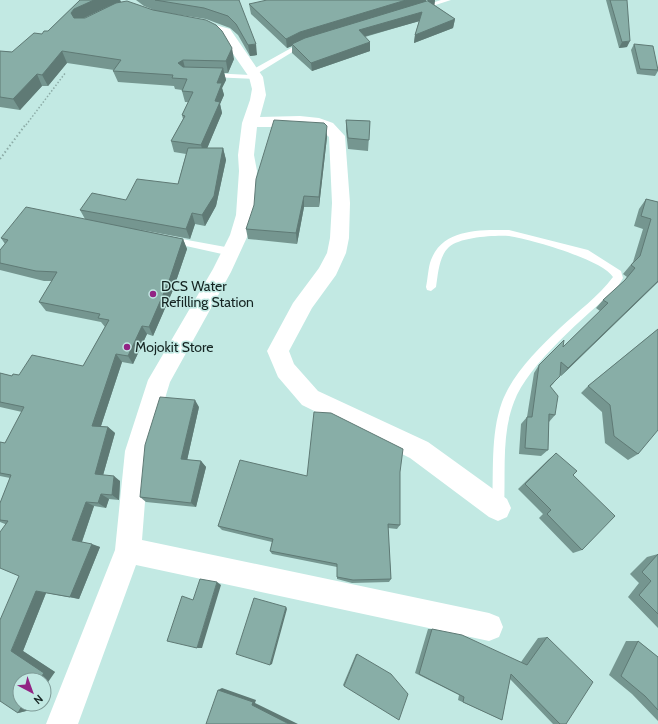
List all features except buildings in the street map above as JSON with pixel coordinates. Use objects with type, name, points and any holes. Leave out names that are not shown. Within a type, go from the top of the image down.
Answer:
[{"type":"street","points":[[62,724],[128,550],[137,452],[159,380],[240,235],[245,216],[248,171],[246,155],[250,123],[260,97],[259,82],[225,32],[179,19]]},
{"type":"street","points":[[250,123],[314,122],[324,124],[337,136],[340,236],[337,253],[331,267],[310,294],[290,326],[278,351],[286,370],[310,398],[419,450],[498,508]]},
{"type":"street","points":[[128,550],[489,627]]},
{"type":"lane","points":[[413,10],[448,0]]},
{"type":"lane","points":[[202,75],[255,75],[281,55],[309,42]]},
{"type":"lane","points":[[431,287],[436,260],[446,244],[472,234],[510,233],[546,242],[584,253],[618,274],[618,278],[613,285],[549,347],[514,386],[507,403],[502,436],[498,508]]},
{"type":"lane","points":[[160,238],[231,252]]},
{"type":"path","points":[[0,158],[66,72]]},
{"type":"place","name":"DCS Water Refilling Station","points":[[153,294]]},
{"type":"place","name":"Mojokit Store","points":[[127,347]]}]
